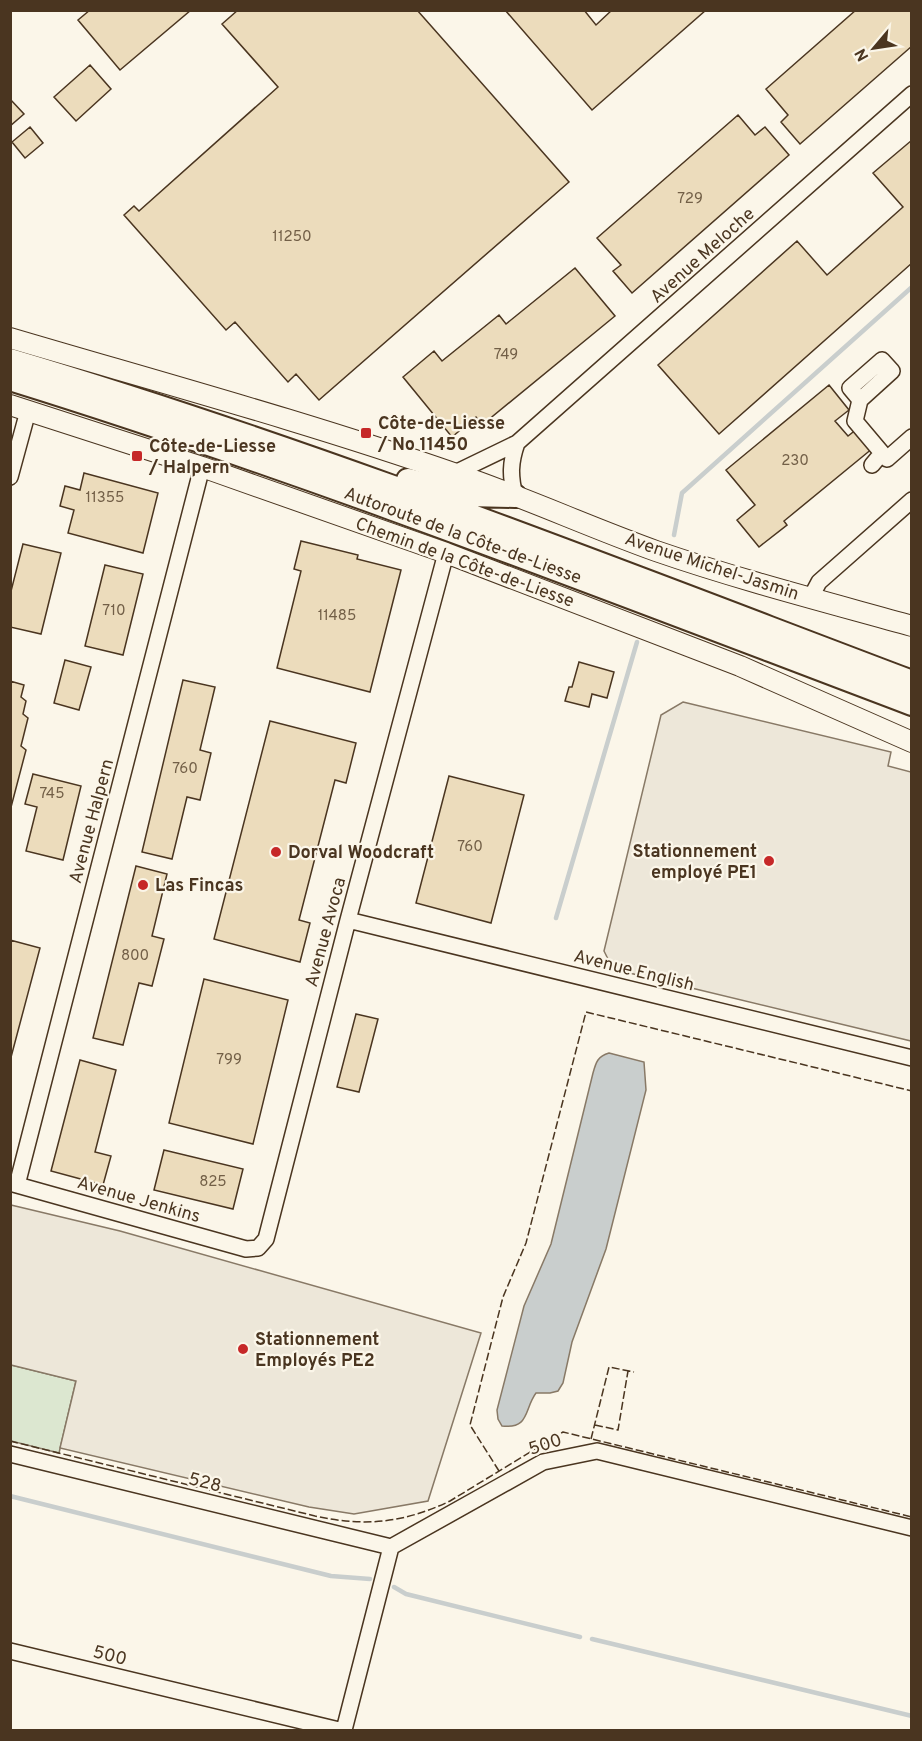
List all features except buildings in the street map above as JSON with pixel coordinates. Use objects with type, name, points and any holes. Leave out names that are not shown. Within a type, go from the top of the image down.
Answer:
[{"type":"highway","name":"Autoroute de la Côte-de-Liesse","points":[[10,360],[140,400],[331,464],[912,682]]},
{"type":"highway","name":"Autoroute de la Côte-de-Liesse","points":[[10,379],[199,439],[380,503],[912,704]]},
{"type":"highway","points":[[331,464],[468,495],[515,496]]},
{"type":"highway","points":[[846,679],[912,711]]},
{"type":"main road","points":[[10,338],[292,422],[455,473],[515,496]]},
{"type":"main road","name":"Chemin de la Côte-de-Liesse","points":[[19,408],[202,466],[446,553],[740,666],[912,742]]},
{"type":"main road","name":"Avenue Michel-Jasmin","points":[[515,496],[659,552],[760,584],[912,626]]},
{"type":"street","name":"Avenue Meloche","points":[[455,473],[517,444],[912,94]]},
{"type":"street","points":[[860,400],[855,421],[877,459],[887,459],[912,437]]},
{"type":"street","points":[[10,477],[19,408]]},
{"type":"street","points":[[515,496],[510,469],[517,444]]},
{"type":"street","name":"Avenue Halpern","points":[[14,1184],[202,466]]},
{"type":"street","points":[[811,597],[819,582],[912,500]]},
{"type":"street","name":"Avenue Avoca","points":[[258,1248],[266,1239],[446,553]]},
{"type":"street","name":"Avenue English","points":[[348,920],[912,1058]]},
{"type":"street","name":"Avenue Jenkins","points":[[14,1184],[246,1249],[258,1248]]},
{"type":"street","name":"500","points":[[391,1547],[543,1462],[597,1451],[912,1528]]},
{"type":"street","name":"528","points":[[10,1454],[391,1547]]},
{"type":"street","points":[[344,1731],[391,1547]]},
{"type":"street","name":"500","points":[[10,1651],[339,1731]]},
{"type":"green space","points":[[11,1365],[76,1381],[59,1453],[11,1441]]},
{"type":"shaded area","name":"Stationnement employé PE1","points":[[683,702],[891,752],[888,766],[911,772],[911,1041],[613,969],[604,951],[661,715]]},
{"type":"shaded area","points":[[609,1053],[644,1062],[646,1090],[606,1249],[572,1342],[563,1383],[558,1391],[536,1393],[522,1421],[511,1426],[502,1426],[497,1410],[524,1306],[551,1244],[595,1066],[600,1058]]},
{"type":"shaded area","name":"Stationnement Employés PE2","points":[[11,1205],[120,1231],[481,1333],[428,1501],[354,1514],[309,1507],[60,1448],[76,1381],[11,1365]]},
{"type":"waterway","points":[[674,535],[682,493],[912,287]]},
{"type":"waterway","points":[[556,918],[637,642]]},
{"type":"waterway","points":[[10,1496],[331,1576],[370,1579]]},
{"type":"waterway","points":[[394,1587],[406,1594],[580,1637]]},
{"type":"waterway","points":[[592,1639],[912,1716]]},
{"type":"fence","points":[[499,1471],[470,1425],[503,1297],[526,1243],[586,1012],[912,1091]]},
{"type":"fence","points":[[591,1439],[609,1367],[634,1372]]},
{"type":"fence","points":[[595,1425],[618,1430],[628,1371]]},
{"type":"fence","points":[[10,1441],[315,1516],[367,1522],[416,1514],[450,1501],[563,1432],[912,1517]]},
{"type":"place","name":"Côte-de-Liesse / No 11450","points":[[366,433]]},
{"type":"place","name":"Côte-de-Liesse / Halpern","points":[[137,456]]},
{"type":"place","name":"Dorval Woodcraft","points":[[276,852]]},
{"type":"place","name":"Stationnement employé PE1","points":[[769,861]]},
{"type":"place","name":"Las Fincas","points":[[143,885]]},
{"type":"place","name":"Stationnement Employés PE2","points":[[243,1349]]}]
